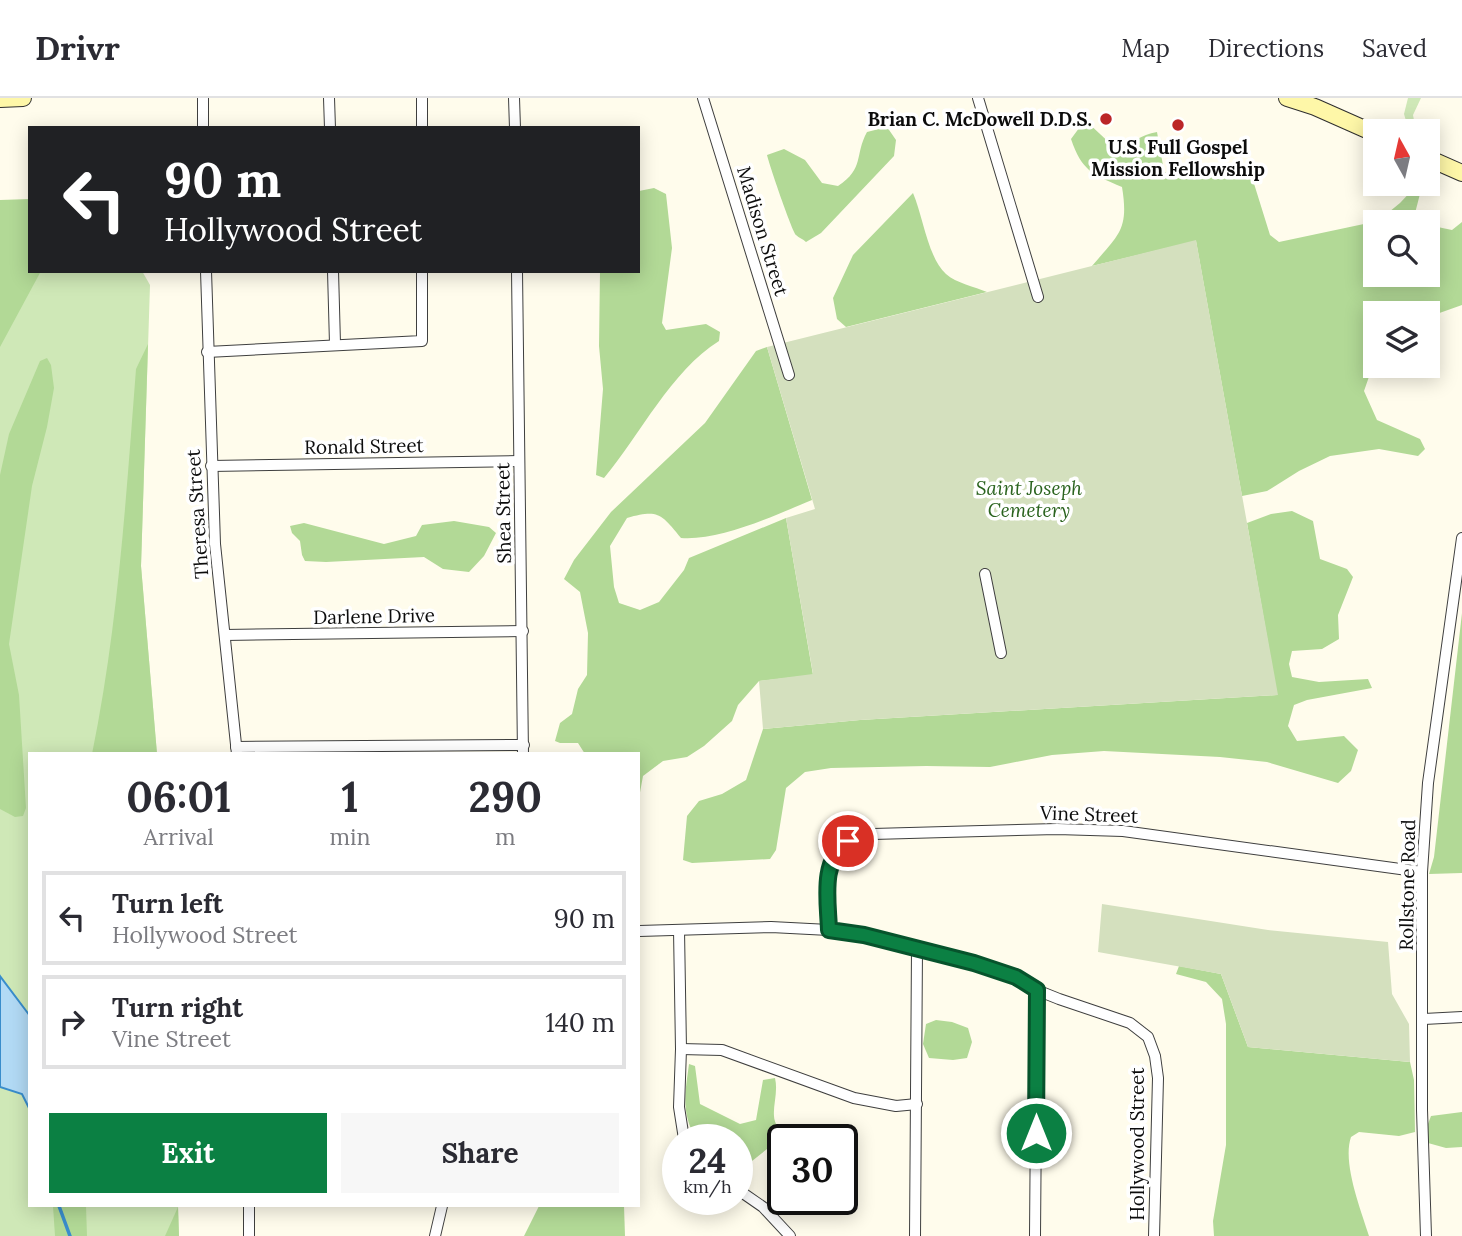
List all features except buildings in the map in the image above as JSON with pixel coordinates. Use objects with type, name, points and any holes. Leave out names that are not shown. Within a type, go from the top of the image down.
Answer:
[{"type":"main road","points":[[0,99],[23,98]]},
{"type":"main road","points":[[1287,98],[1363,128]]},
{"type":"main road","points":[[1440,163],[1462,173]]},
{"type":"street","points":[[203,98],[203,126]]},
{"type":"street","points":[[329,98],[330,126]]},
{"type":"street","points":[[422,98],[422,126]]},
{"type":"street","points":[[514,98],[515,126]]},
{"type":"street","name":"Madison Street","points":[[703,98],[789,375]]},
{"type":"street","points":[[978,98],[1038,297]]},
{"type":"street","name":"Theresa Street","points":[[206,273],[215,544],[237,750]]},
{"type":"street","points":[[333,273],[335,344]]},
{"type":"street","points":[[207,352],[422,341],[422,273]]},
{"type":"street","name":"Shea Street","points":[[517,273],[524,750]]},
{"type":"street","name":"Ronald Street","points":[[211,466],[519,461]]},
{"type":"street","name":"Rollstone Road","points":[[1426,1236],[1422,1110],[1422,872],[1428,783],[1462,538]]},
{"type":"street","points":[[985,574],[1001,653]]},
{"type":"street","name":"Darlene Drive","points":[[225,635],[523,631]]},
{"type":"street","points":[[237,750],[524,750]]},
{"type":"street","name":"Vine Street","points":[[829,930],[828,875],[831,861],[848,841],[873,834],[1057,829],[1123,831],[1422,872]]},
{"type":"street","name":"Hollywood Street","points":[[640,931],[771,927],[864,935],[992,968],[1083,1009],[1130,1023],[1144,1033],[1150,1042],[1158,1078],[1154,1236]]},
{"type":"street","points":[[679,930],[679,1107],[682,1124]]},
{"type":"street","points":[[915,1236],[917,949]]},
{"type":"street","points":[[1035,1236],[1037,990]]},
{"type":"street","points":[[1424,1019],[1462,1017]]},
{"type":"street","points":[[681,1049],[722,1049],[854,1098],[896,1105],[916,1104]]},
{"type":"street","points":[[753,1201],[770,1213],[790,1236]]},
{"type":"street","points":[[249,1207],[249,1236]]},
{"type":"street","points":[[435,1236],[442,1207]]},
{"type":"green space","points":[[1408,98],[1421,98],[1414,119],[1405,119]]},
{"type":"green space","points":[[1085,120],[1115,148],[1157,132],[1164,171],[1174,179],[1237,166],[1251,174],[1270,235],[1279,242],[1363,224],[1363,287],[1440,287],[1440,228],[1452,230],[1462,222],[1462,305],[1440,313],[1440,301],[1363,301],[1363,378],[1369,378],[1364,391],[1377,420],[1420,439],[1425,449],[1418,456],[1379,449],[1330,456],[1267,491],[1242,496],[1196,241],[1092,266],[1120,231],[1124,213],[1122,187],[1089,170],[1079,158],[1071,139]]},
{"type":"green space","points":[[887,127],[896,140],[894,156],[821,233],[806,242],[797,236],[767,155],[784,149],[805,160],[822,183],[838,186],[856,167],[867,132]]},
{"type":"green space","points":[[654,188],[666,194],[672,248],[662,323],[666,330],[706,324],[720,332],[719,341],[686,369],[671,386],[604,478],[596,475],[603,389],[599,346],[600,273],[640,273],[640,191]]},
{"type":"green space","points":[[913,193],[930,247],[940,267],[955,280],[987,292],[846,327],[837,319],[833,298],[853,255]]},
{"type":"green space","points":[[1407,196],[1419,196],[1416,210],[1391,210]]},
{"type":"green space","points":[[28,199],[28,273],[40,273],[0,347],[0,200]]},
{"type":"green space","name":"Saint Joseph Cemetery","points":[[1196,240],[1278,695],[860,720],[763,729],[759,681],[813,674],[786,518],[815,509],[767,347]]},
{"type":"green space","points":[[28,272],[143,273],[150,285],[141,566],[157,752],[28,752],[28,1207],[178,1207],[179,1236],[0,1236],[0,281]]},
{"type":"green space","points":[[148,344],[141,566],[157,752],[92,752],[115,610],[136,369]]},
{"type":"green space","points":[[767,347],[812,500],[748,526],[696,538],[681,538],[669,523],[653,514],[627,518],[610,546],[614,587],[619,603],[640,610],[659,602],[684,570],[689,558],[786,518],[813,675],[759,681],[738,705],[732,721],[687,757],[663,761],[643,776],[640,792],[640,752],[584,752],[578,743],[555,741],[560,723],[572,714],[578,689],[587,675],[588,633],[580,592],[564,579],[574,560],[611,512],[705,423],[756,351]]},
{"type":"green space","points":[[47,358],[51,365],[54,388],[32,486],[9,644],[19,695],[26,808],[23,816],[15,817],[0,809],[0,475],[9,434],[40,361]]},
{"type":"green space","points":[[1292,511],[1313,521],[1320,559],[1347,569],[1353,577],[1338,615],[1339,639],[1322,649],[1292,651],[1289,664],[1292,677],[1319,682],[1368,679],[1372,688],[1307,700],[1294,705],[1288,726],[1297,741],[1344,736],[1358,750],[1351,771],[1338,783],[1267,762],[1104,751],[1052,755],[990,767],[831,768],[805,772],[786,788],[776,850],[770,859],[692,863],[683,860],[687,816],[699,801],[722,794],[746,780],[763,729],[860,720],[1277,695],[1247,523],[1271,514]]},
{"type":"green space","points":[[454,521],[489,527],[496,533],[484,556],[469,572],[443,569],[424,557],[305,561],[300,541],[292,533],[290,526],[304,523],[384,544],[416,536],[422,525]]},
{"type":"green space","points":[[1462,613],[1462,873],[1429,874],[1434,857]]},
{"type":"green space","points":[[1102,904],[1268,930],[1388,942],[1392,994],[1409,1024],[1410,1062],[1248,1047],[1221,974],[1098,952]]},
{"type":"green space","points":[[1179,966],[1221,974],[1248,1047],[1410,1062],[1414,1080],[1415,1132],[1399,1136],[1359,1132],[1351,1137],[1351,1173],[1369,1236],[1214,1236],[1213,1221],[1226,1145],[1226,1024],[1222,999],[1206,982],[1176,974]]},
{"type":"green space","points":[[936,1020],[968,1028],[972,1042],[967,1058],[929,1058],[923,1044],[926,1024]]},
{"type":"green space","points":[[689,1064],[695,1066],[700,1104],[740,1124],[689,1124],[685,1103]]},
{"type":"green space","points":[[775,1078],[776,1124],[767,1124],[767,1149],[753,1160],[753,1124],[740,1124],[756,1120],[763,1080]]},
{"type":"green space","points":[[1462,1112],[1462,1147],[1446,1148],[1428,1143],[1426,1129],[1431,1116]]},
{"type":"green space","points":[[53,1207],[86,1207],[87,1236],[55,1236]]},
{"type":"green space","points":[[178,1207],[179,1236],[165,1236]]},
{"type":"green space","points":[[538,1207],[624,1207],[625,1236],[524,1236]]},
{"type":"water","points":[[0,976],[28,1013],[28,1106],[22,1094],[0,1087]]},
{"type":"waterway","points":[[59,1207],[70,1236]]},
{"type":"place","name":"Brian C. McDowell D.D.S.","points":[[1106,119]]},
{"type":"place","name":"U.S. Full Gospel Mission Fellowship","points":[[1178,125]]},
{"type":"route","points":[[848,841],[834,855],[829,868],[829,930],[864,935],[992,968],[1016,977],[1037,990],[1036,1133]]}]
